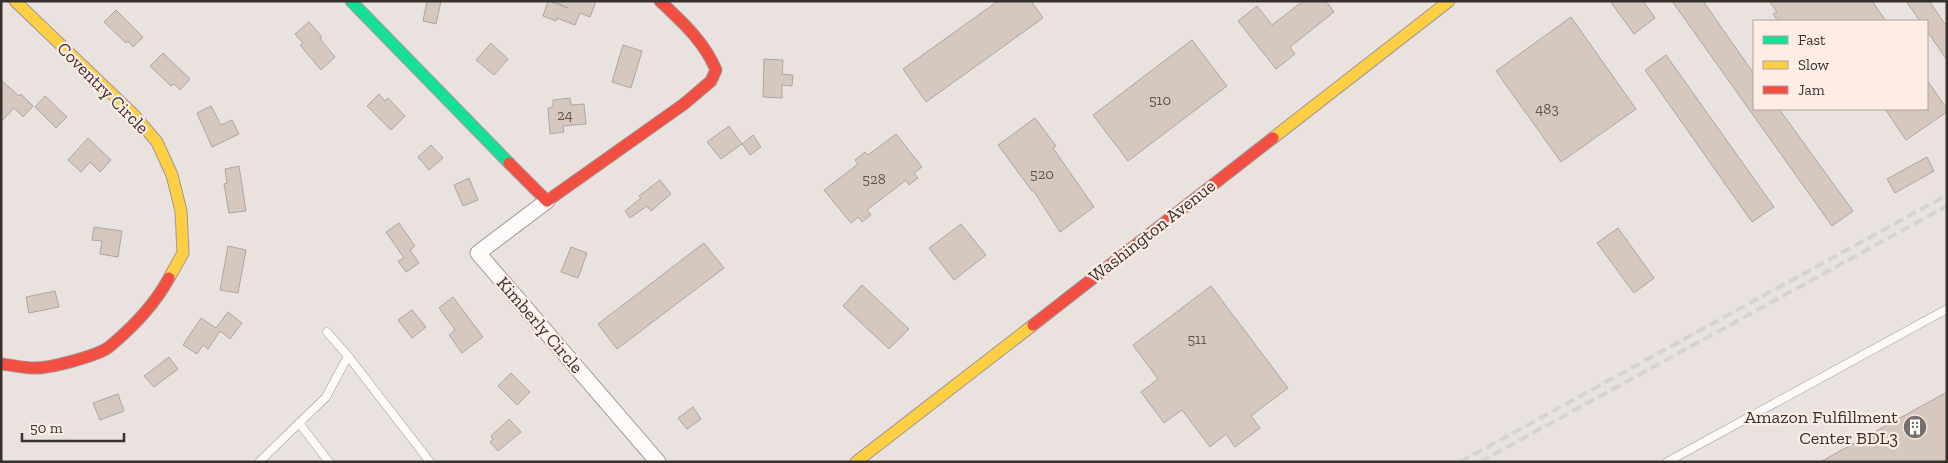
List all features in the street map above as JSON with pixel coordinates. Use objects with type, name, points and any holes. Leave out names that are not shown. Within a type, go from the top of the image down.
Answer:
[{"type":"street","name":"Coventry Circle","points":[[1,364],[37,368],[69,362],[107,348],[138,320],[163,289],[183,253],[179,202],[172,175],[156,142],[134,115],[15,1]]},
{"type":"street","points":[[351,1],[547,202]]},
{"type":"street","name":"Kimberly Circle","points":[[658,462],[478,253],[684,104],[710,81],[716,70],[705,46],[660,1]]},
{"type":"street","name":"Washington Avenue","points":[[856,462],[1449,1]]},
{"type":"lane","points":[[1667,462],[1947,309]]},
{"type":"lane","points":[[327,332],[348,356],[430,462]]},
{"type":"lane","points":[[259,462],[326,397],[348,356]]},
{"type":"lane","points":[[299,423],[329,462]]},
{"type":"building","points":[[427,1],[441,1],[436,24],[423,21]]},
{"type":"building","points":[[548,1],[568,8],[553,1],[596,1],[590,17],[580,13],[575,25],[557,18],[556,21],[543,16]]},
{"type":"building","points":[[998,1],[1031,1],[1043,18],[926,102],[903,69]]},
{"type":"building","points":[[1303,1],[1326,1],[1334,12],[1290,47],[1295,54],[1276,69],[1238,21],[1257,6],[1272,25]]},
{"type":"building","points":[[1610,1],[1643,1],[1655,18],[1634,34]]},
{"type":"building","points":[[1672,1],[1703,1],[1753,73],[1753,110],[1780,110],[1853,211],[1832,226]]},
{"type":"building","points":[[1769,1],[1872,1],[1885,20],[1777,20],[1773,14],[1777,12]]},
{"type":"building","points":[[1906,1],[1929,1],[1947,27],[1947,60],[1928,32],[1928,20],[1919,20]]},
{"type":"building","points":[[116,10],[143,37],[133,47],[128,41],[126,43],[104,22]]},
{"type":"building","points":[[1571,17],[1636,109],[1561,162],[1496,71]]},
{"type":"building","points":[[309,22],[335,57],[321,70],[300,45],[303,43],[295,34]]},
{"type":"building","points":[[1192,40],[1227,86],[1128,161],[1093,115]]},
{"type":"building","points":[[491,43],[508,59],[494,75],[476,60]]},
{"type":"building","points":[[623,45],[642,51],[631,88],[612,82]]},
{"type":"building","points":[[163,53],[190,79],[180,90],[174,84],[171,86],[150,66]]},
{"type":"building","points":[[1666,55],[1774,207],[1752,222],[1645,70]]},
{"type":"building","points":[[764,59],[783,60],[782,74],[793,75],[792,86],[782,85],[782,98],[763,97]]},
{"type":"building","points":[[1,80],[19,96],[21,94],[33,106],[23,117],[14,108],[1,122]]},
{"type":"building","points":[[1928,81],[1947,109],[1947,112],[1906,140],[1886,110],[1928,110]]},
{"type":"building","points":[[379,94],[385,101],[388,98],[405,116],[391,130],[367,106]]},
{"type":"building","points":[[45,96],[67,117],[56,128],[35,107]]},
{"type":"building","points":[[570,98],[571,105],[584,104],[586,124],[563,126],[564,132],[550,134],[548,108],[553,107],[553,100]]},
{"type":"building","points":[[211,106],[221,125],[232,120],[239,134],[212,147],[197,113]]},
{"type":"building","points":[[1035,118],[1056,146],[1053,148],[1094,207],[1060,232],[1033,190],[998,145]]},
{"type":"building","points":[[729,126],[742,144],[721,159],[707,142]]},
{"type":"building","points":[[896,134],[922,167],[914,173],[918,178],[909,185],[906,180],[867,210],[871,215],[862,222],[858,217],[851,223],[824,190],[858,164],[855,160],[865,152],[868,155]]},
{"type":"building","points":[[753,135],[761,147],[750,155],[742,144]]},
{"type":"building","points":[[88,138],[111,160],[100,172],[90,162],[81,172],[68,160]]},
{"type":"building","points":[[431,145],[443,158],[429,170],[418,157]]},
{"type":"building","points":[[1927,157],[1934,171],[1895,193],[1887,179]]},
{"type":"building","points":[[239,166],[246,211],[229,213],[224,184],[227,183],[225,169]]},
{"type":"building","points":[[469,178],[478,200],[463,206],[454,185]]},
{"type":"building","points":[[660,180],[671,194],[651,211],[647,206],[630,218],[625,211],[641,198],[639,196]]},
{"type":"building","points":[[399,223],[415,246],[410,250],[419,263],[406,272],[398,261],[404,258],[386,232]]},
{"type":"building","points":[[961,224],[986,255],[954,280],[929,248]]},
{"type":"building","points":[[94,227],[122,231],[118,257],[100,254],[102,241],[92,240]]},
{"type":"building","points":[[1618,228],[1654,278],[1634,293],[1597,243]]},
{"type":"building","points":[[704,243],[724,268],[617,349],[598,324]]},
{"type":"building","points":[[228,246],[246,250],[238,293],[220,290]]},
{"type":"building","points":[[571,247],[587,253],[578,278],[561,272]]},
{"type":"building","points":[[862,285],[909,329],[889,349],[843,306]]},
{"type":"building","points":[[1211,286],[1288,388],[1251,416],[1260,428],[1235,447],[1226,434],[1210,447],[1182,410],[1164,423],[1141,392],[1158,379],[1133,345]]},
{"type":"building","points":[[55,291],[59,307],[29,313],[26,297]]},
{"type":"building","points":[[453,297],[483,337],[462,353],[449,335],[455,330],[439,308]]},
{"type":"building","points":[[412,310],[426,327],[412,338],[398,320]]},
{"type":"building","points":[[228,312],[242,323],[230,339],[220,331],[208,349],[203,345],[197,354],[183,345],[201,318],[216,328]]},
{"type":"building","points":[[169,357],[178,369],[154,387],[144,376]]},
{"type":"building","points":[[511,373],[530,392],[517,405],[498,386]]},
{"type":"building","name":"Amazon Fulfillment Center BDL3","points":[[1947,392],[1947,462],[1820,462]]},
{"type":"building","points":[[118,394],[124,411],[100,420],[93,403]]},
{"type":"building","points":[[693,407],[701,419],[687,429],[678,418]]},
{"type":"building","points":[[509,419],[521,432],[498,451],[490,442],[493,439],[491,436]]},
{"type":"railway","points":[[1460,462],[1947,195]]},
{"type":"railway","points":[[1480,462],[1947,206]]},
{"type":"traffic: fast","points":[[351,1],[509,163]]},
{"type":"traffic: slow","points":[[15,1],[134,115],[157,142],[172,175],[181,211],[183,253],[169,278]]},
{"type":"traffic: slow","points":[[1273,138],[1449,1]]},
{"type":"traffic: slow","points":[[856,462],[1033,325]]},
{"type":"traffic: jam","points":[[509,163],[547,201],[684,104],[711,81],[716,70],[705,50],[692,32],[660,1]]},
{"type":"traffic: jam","points":[[1033,325],[1273,138]]},
{"type":"traffic: jam","points":[[1,364],[27,368],[52,366],[95,354],[109,347],[142,315],[157,297],[169,278]]},
{"type":"place","name":"Amazon Fulfillment Center BDL3","points":[[1915,427]]}]
